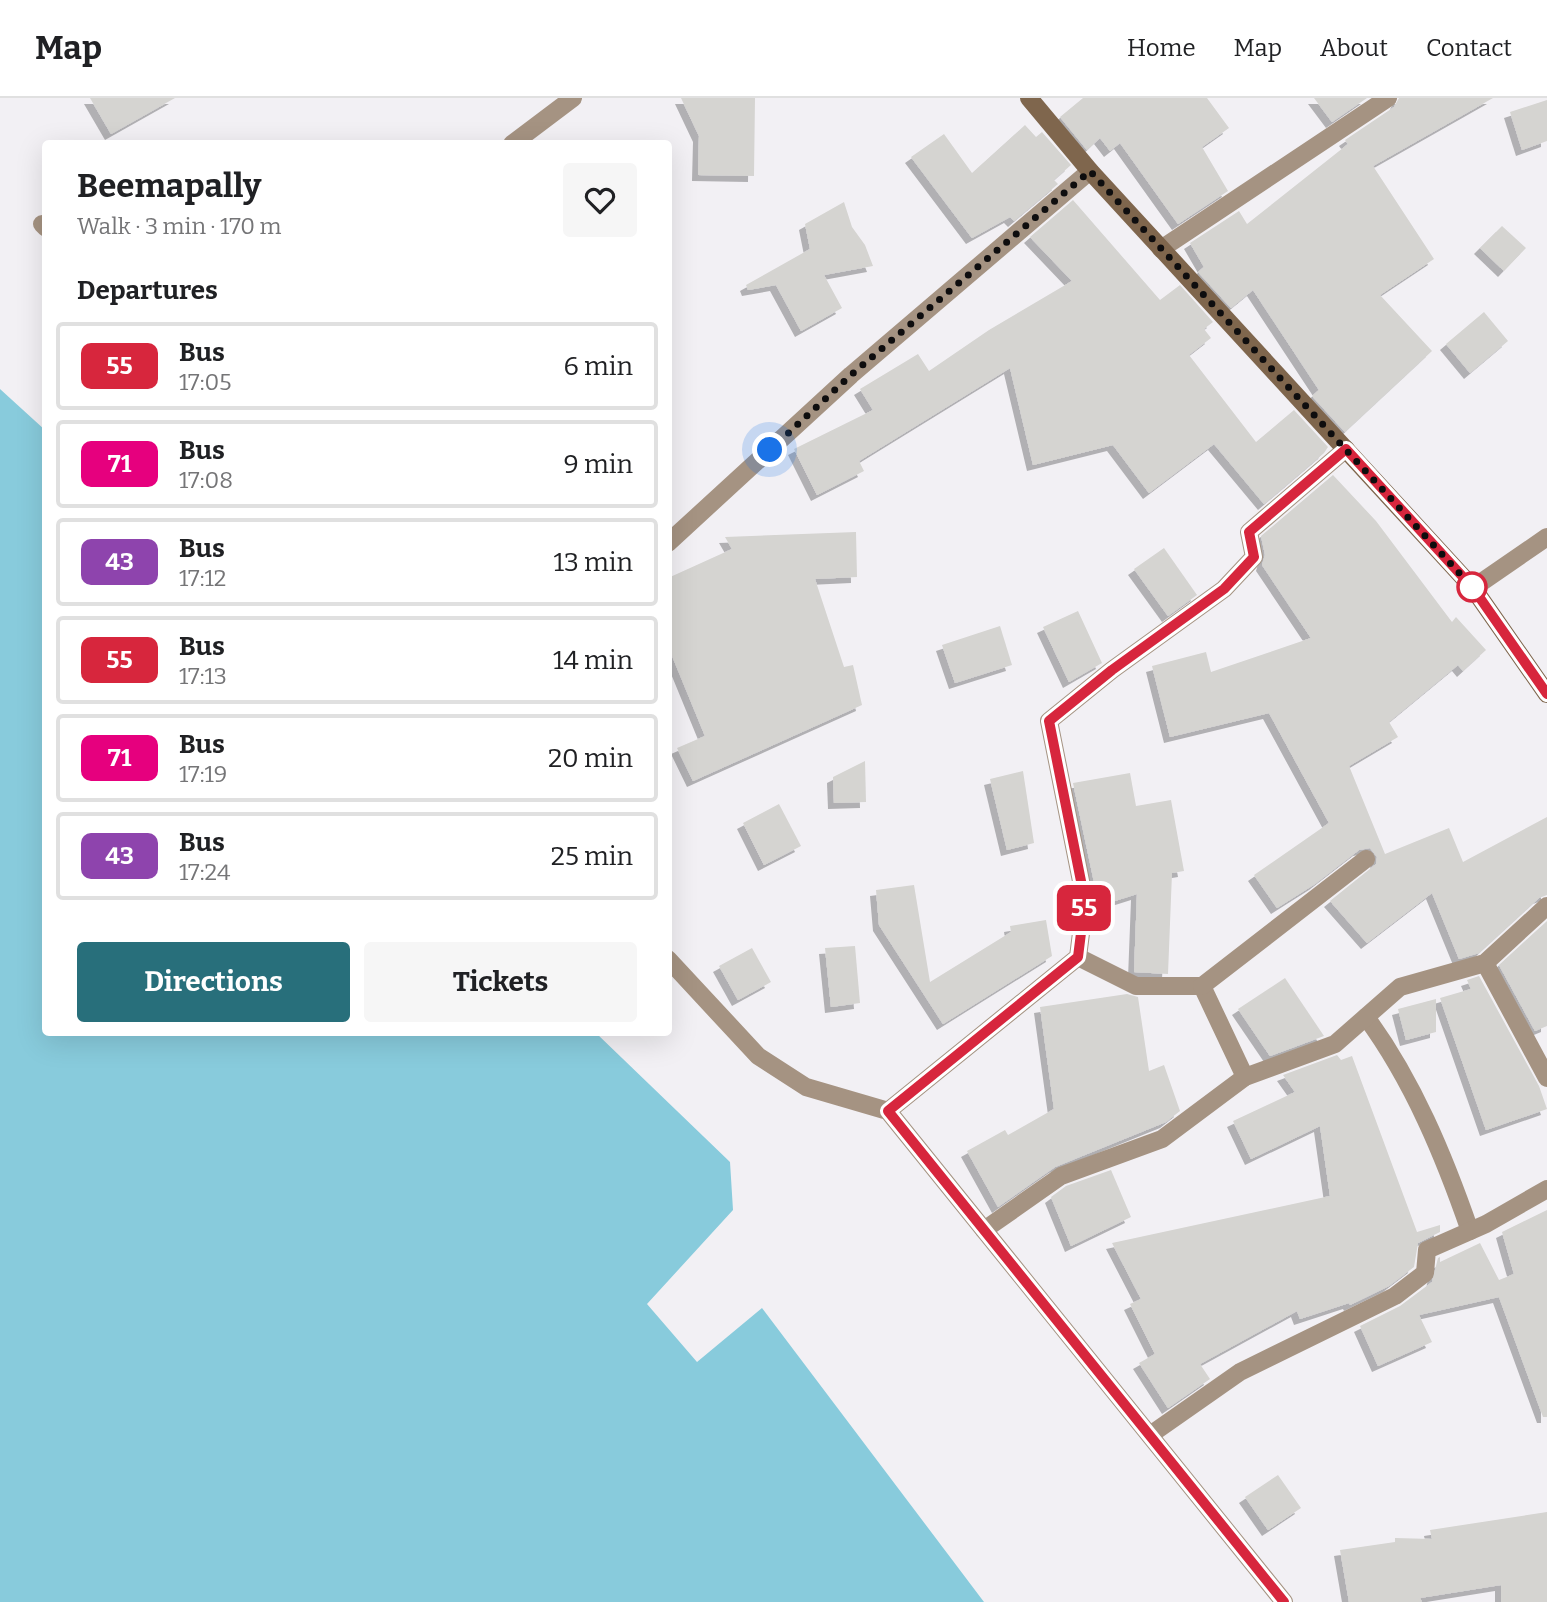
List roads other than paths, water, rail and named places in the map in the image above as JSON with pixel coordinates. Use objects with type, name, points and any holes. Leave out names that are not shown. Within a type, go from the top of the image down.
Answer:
[{"type":"main road","points":[[1029,98],[1090,171],[1473,588],[1547,694]]},
{"type":"street","points":[[517,140],[573,98]]},
{"type":"street","points":[[1161,249],[1388,98]]},
{"type":"street","points":[[672,539],[851,375],[1090,171]]},
{"type":"street","points":[[888,1111],[1078,957],[1085,901],[1049,721],[1112,670],[1224,589],[1254,557],[1249,532],[1346,449]]},
{"type":"street","points":[[1473,588],[1547,537]]},
{"type":"street","points":[[1078,957],[1136,986],[1202,986],[1366,859]]},
{"type":"street","points":[[984,1230],[1061,1176],[1162,1139],[1245,1077],[1335,1044],[1401,987],[1485,962],[1547,906]]},
{"type":"street","points":[[1485,962],[1547,1078]]},
{"type":"street","points":[[672,963],[758,1056],[806,1087],[888,1111],[1284,1602]]},
{"type":"street","points":[[1202,986],[1245,1077]]},
{"type":"street","points":[[1366,1017],[1394,1056],[1444,1157],[1470,1231]]},
{"type":"street","points":[[1150,1435],[1240,1372],[1395,1296],[1425,1273],[1427,1250],[1470,1231],[1547,1189]]},
{"type":"water","points":[[0,389],[42,427],[42,1036],[599,1036],[730,1162],[733,1210],[647,1304],[697,1362],[762,1308],[984,1602],[0,1602]]}]
